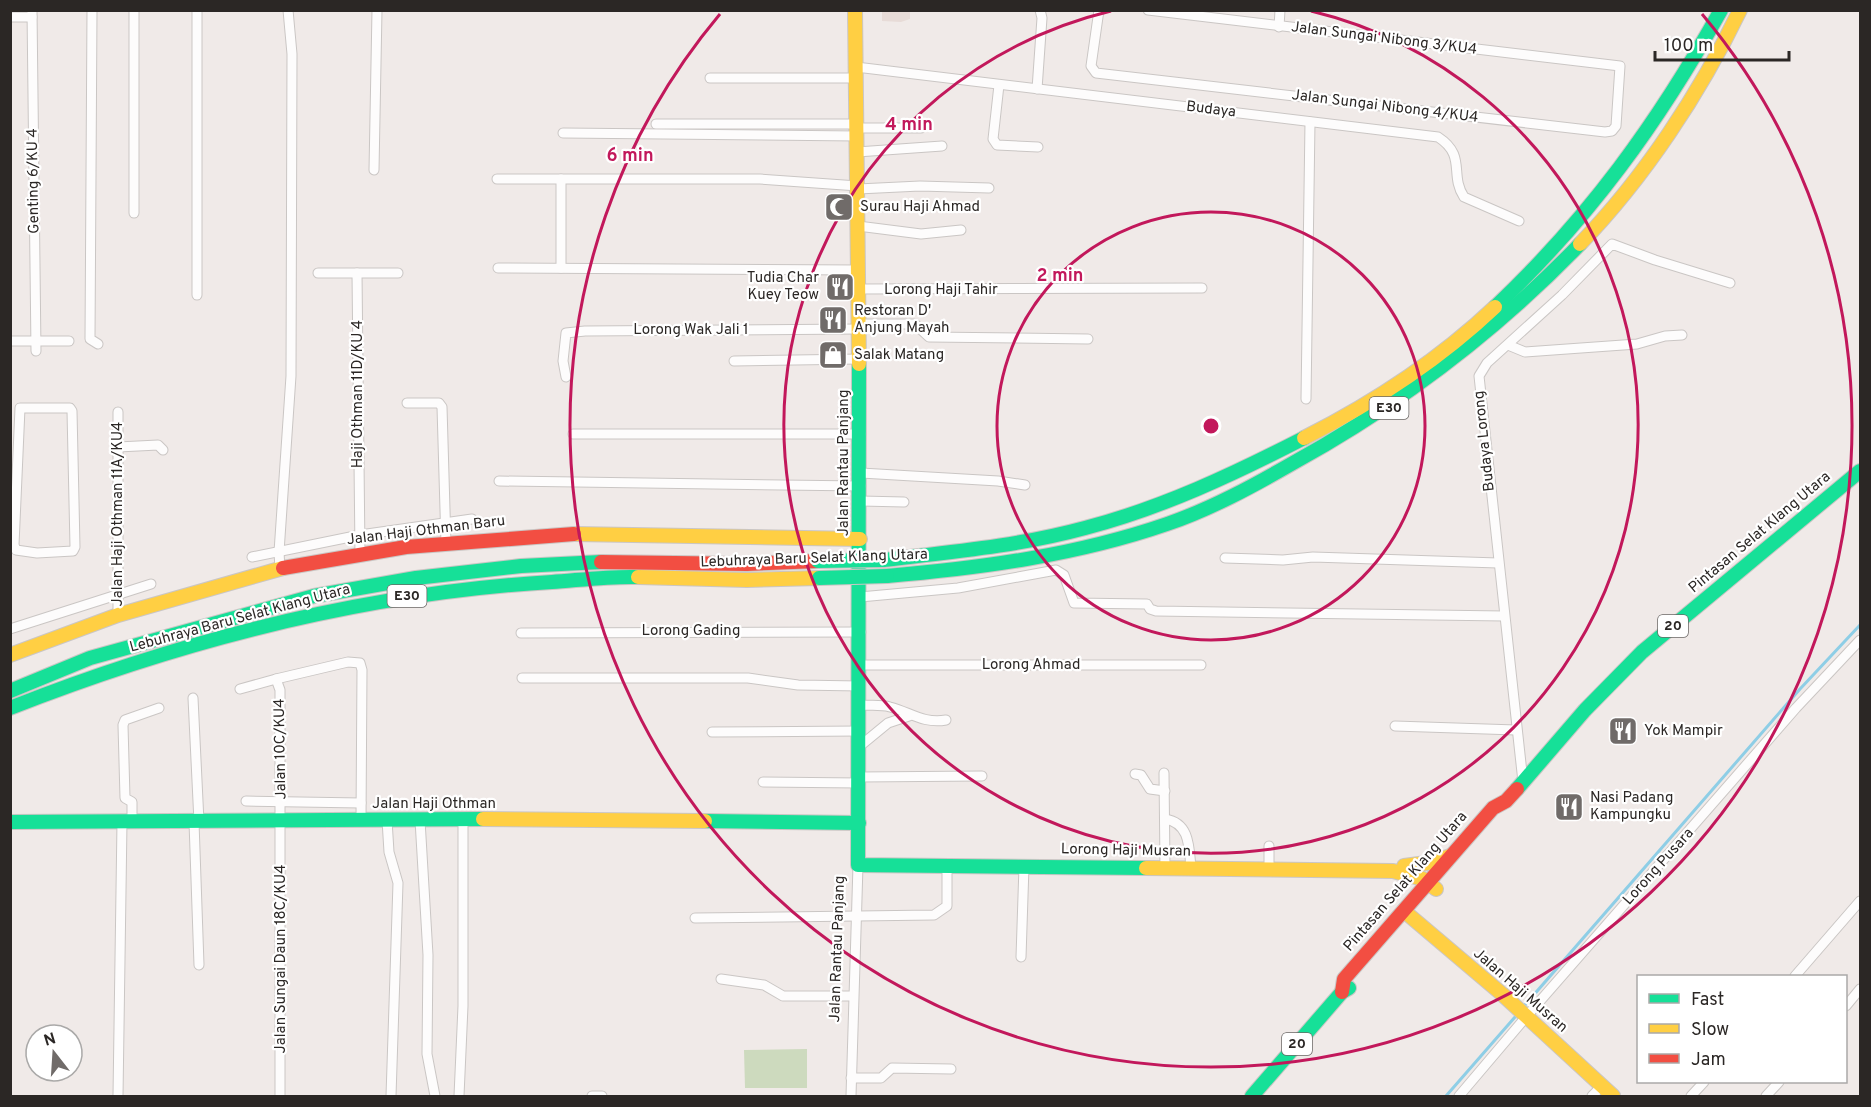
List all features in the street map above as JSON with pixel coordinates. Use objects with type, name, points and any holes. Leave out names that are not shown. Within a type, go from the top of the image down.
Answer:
[{"type":"main road","name":"Jalan Rantau Panjang","points":[[855,10],[861,434],[858,865]]},
{"type":"main road","name":"Lebuhraya Baru Selat Klang Utara","points":[[10,691],[90,658],[269,608],[314,596],[417,578],[521,566],[611,562],[747,564],[883,560],[1009,545],[1086,528],[1165,502],[1240,470],[1325,428],[1388,391],[1448,346],[1502,300],[1593,205],[1623,169],[1676,92],[1721,10]]},
{"type":"main road","name":"Lebuhraya Baru Selat Klang Utara","points":[[10,708],[97,674],[319,612],[419,594],[513,584],[632,577],[747,580],[887,576],[1014,561],[1089,548],[1168,523],[1248,490],[1399,401],[1500,323],[1575,250],[1638,176],[1690,100],[1740,10]]},
{"type":"main road","name":"Pintasan Selat Klang Utara","points":[[1408,914],[1416,897],[1435,883],[1452,855],[1493,808],[1506,801],[1585,710],[1642,652],[1860,471]]},
{"type":"main road","name":"Jalan Haji Othman Baru","points":[[10,655],[118,615],[280,569],[360,554],[446,544],[577,534],[860,539]]},
{"type":"main road","name":"Pintasan Selat Klang Utara","points":[[1252,1096],[1342,992],[1353,987],[1408,914],[1435,883],[1503,815],[1506,801]]},
{"type":"main road","name":"Jalan Haji Othman","points":[[10,822],[463,820],[859,823]]},
{"type":"main road","points":[[1416,897],[1414,885],[1401,871],[1452,855]]},
{"type":"main road","name":"Lorong Haji Musran","points":[[858,865],[1401,871],[1420,869],[1435,883]]},
{"type":"main road","name":"Jalan Haji Musran","points":[[1408,914],[1613,1096]]},
{"type":"street","points":[[92,10],[90,339],[98,344]]},
{"type":"street","points":[[134,10],[134,213]]},
{"type":"street","points":[[197,10],[197,295]]},
{"type":"street","points":[[280,569],[279,552],[291,376],[292,54],[288,10]]},
{"type":"street","points":[[375,171],[377,10]]},
{"type":"street","points":[[1037,89],[1042,18],[1040,10]]},
{"type":"street","name":"Jalan Sungai Nibong 4/KU4","points":[[1099,10],[1093,70],[1096,73],[1605,132],[1612,131],[1616,126],[1620,66]]},
{"type":"street","name":"Jalan Sungai Nibong 3/KU4","points":[[1148,10],[1210,14],[1280,27],[1309,28],[1620,66]]},
{"type":"street","points":[[1280,10],[1280,27]]},
{"type":"street","points":[[10,18],[32,14]]},
{"type":"street","name":"Genting 6/KU 4","points":[[32,14],[36,346]]},
{"type":"street","name":"Budaya","points":[[710,78],[856,73],[1037,89],[1438,137],[1449,145],[1457,160],[1460,190],[1464,197],[1519,221]]},
{"type":"street","points":[[999,85],[993,139],[997,145],[1038,147]]},
{"type":"street","points":[[1306,399],[1310,122]]},
{"type":"street","points":[[656,124],[857,129]]},
{"type":"street","points":[[563,133],[921,128]]},
{"type":"street","points":[[857,152],[942,146]]},
{"type":"street","points":[[497,179],[760,179],[858,187],[989,188]]},
{"type":"street","points":[[561,179],[561,268]]},
{"type":"street","points":[[858,226],[921,234],[961,230]]},
{"type":"street","name":"Budaya Lorong","points":[[1523,782],[1479,376],[1487,363],[1562,295],[1612,244],[1730,283]]},
{"type":"street","points":[[498,268],[859,270]]},
{"type":"street","points":[[318,273],[398,273]]},
{"type":"street","name":"Haji Othman 11D/KU 4","points":[[357,273],[360,554]]},
{"type":"street","name":"Lorong Haji Tahir","points":[[860,289],[1202,288]]},
{"type":"street","points":[[860,327],[915,324],[929,337],[1088,339]]},
{"type":"street","name":"Lorong Wak Jali 1","points":[[566,376],[563,361],[566,333],[860,327]]},
{"type":"street","points":[[1508,345],[1525,352],[1637,344],[1665,336],[1682,335]]},
{"type":"street","points":[[10,341],[36,346],[69,341]]},
{"type":"street","points":[[734,361],[860,360]]},
{"type":"street","points":[[407,403],[439,403],[442,407],[446,544]]},
{"type":"street","points":[[70,408],[75,547],[73,551],[13,552],[18,491],[19,410],[70,408]]},
{"type":"street","name":"Jalan Haji Othman 11A/KU4","points":[[118,412],[118,615]]},
{"type":"street","points":[[573,434],[861,434]]},
{"type":"street","points":[[118,447],[158,445],[163,450]]},
{"type":"street","points":[[499,481],[998,481],[1025,485]]},
{"type":"street","points":[[861,501],[904,502]]},
{"type":"street","points":[[252,556],[360,535],[472,519]]},
{"type":"street","points":[[1225,558],[1283,560],[1312,557],[1498,563]]},
{"type":"street","points":[[860,597],[958,588],[1056,570],[1064,574],[1074,603],[1147,604],[1150,609],[1156,611],[1504,616]]},
{"type":"street","points":[[10,629],[151,584]]},
{"type":"street","name":"Lorong Gading","points":[[521,633],[861,632]]},
{"type":"street","name":"Lorong Pusara","points":[[1459,1096],[1796,708],[1860,640]]},
{"type":"street","points":[[276,679],[348,662],[360,663],[363,670],[361,820]]},
{"type":"street","name":"Lorong Ahmad","points":[[860,665],[1201,666]]},
{"type":"street","points":[[522,678],[748,678],[798,685],[860,686]]},
{"type":"street","name":"Jalan 10C/KU4","points":[[240,689],[276,679],[280,690],[282,821]]},
{"type":"street","points":[[193,698],[199,965]]},
{"type":"street","points":[[860,705],[887,706],[909,716],[937,722],[946,720]]},
{"type":"street","points":[[118,1096],[127,822],[132,802],[125,798],[123,725],[125,720],[159,708]]},
{"type":"street","points":[[712,732],[860,739],[888,723],[909,716]]},
{"type":"street","points":[[1395,726],[1516,730]]},
{"type":"street","points":[[1164,772],[1165,868]]},
{"type":"street","points":[[1135,774],[1141,775],[1150,789],[1165,790]]},
{"type":"street","points":[[763,782],[982,776]]},
{"type":"street","points":[[246,801],[361,803]]},
{"type":"street","points":[[1165,819],[1175,821],[1183,828],[1189,841],[1191,868]]},
{"type":"street","points":[[387,820],[389,852],[398,883],[392,1096]]},
{"type":"street","points":[[420,820],[428,955],[427,1054],[435,1096]]},
{"type":"street","points":[[459,1096],[463,1006],[463,820]]},
{"type":"street","name":"Jalan Sungai Daun 18C/KU4","points":[[280,1096],[282,821]]},
{"type":"street","points":[[1269,846],[1269,869]]},
{"type":"street","name":"Jalan Rantau Panjang","points":[[850,1096],[858,865]]},
{"type":"street","points":[[695,918],[934,915],[941,913],[947,906],[947,865]]},
{"type":"street","points":[[1021,957],[1024,866]]},
{"type":"street","points":[[1796,975],[1860,901]]},
{"type":"street","points":[[721,979],[765,985],[783,996],[853,996]]},
{"type":"street","points":[[1847,1004],[1860,988]]},
{"type":"street","points":[[851,1078],[881,1078],[892,1068],[951,1069]]},
{"type":"street","points":[[1691,1096],[1703,1083]]},
{"type":"street","points":[[1766,1096],[1778,1083]]},
{"type":"street","points":[[1592,1096],[1602,1086]]},
{"type":"street","points":[[592,1096],[602,1096]]},
{"type":"shaded area","points":[[882,11],[910,11],[910,19],[901,22],[882,21]]},
{"type":"green space","points":[[807,1049],[807,1088],[745,1088],[744,1050]]},
{"type":"waterway","points":[[1525,1005],[1800,689],[1860,625]]},
{"type":"waterway","points":[[1446,1096],[1515,1017]]},
{"type":"traffic: fast","points":[[1495,307],[1561,239],[1620,168],[1672,92],[1721,10]]},
{"type":"traffic: fast","points":[[887,576],[958,569],[1064,552],[1133,535],[1216,504],[1333,440],[1408,391],[1445,364],[1514,307],[1580,244]]},
{"type":"traffic: fast","points":[[859,364],[858,865],[1146,868]]},
{"type":"traffic: fast","points":[[883,560],[1010,544],[1114,520],[1197,489],[1304,438]]},
{"type":"traffic: fast","points":[[1517,789],[1585,710],[1642,652],[1860,471]]},
{"type":"traffic: fast","points":[[818,561],[883,560]]},
{"type":"traffic: fast","points":[[10,691],[90,658],[314,596],[416,578],[521,566],[601,562]]},
{"type":"traffic: fast","points":[[819,578],[887,576]]},
{"type":"traffic: fast","points":[[10,708],[142,661],[208,641],[344,609],[482,588],[638,577]]},
{"type":"traffic: fast","points":[[10,822],[483,819]]},
{"type":"traffic: fast","points":[[705,821],[859,823]]},
{"type":"traffic: fast","points":[[1252,1096],[1342,992],[1349,988]]},
{"type":"traffic: slow","points":[[855,10],[859,364]]},
{"type":"traffic: slow","points":[[1580,244],[1626,191],[1669,133],[1707,72],[1740,10]]},
{"type":"traffic: slow","points":[[1304,438],[1380,395],[1428,363],[1495,307]]},
{"type":"traffic: slow","points":[[574,534],[860,539]]},
{"type":"traffic: slow","points":[[10,655],[118,615],[283,568]]},
{"type":"traffic: slow","points":[[638,577],[747,580],[819,578]]},
{"type":"traffic: slow","points":[[483,819],[705,821]]},
{"type":"traffic: slow","points":[[1404,866],[1434,862],[1450,856]]},
{"type":"traffic: slow","points":[[1146,868],[1393,871],[1423,879],[1436,889]]},
{"type":"traffic: slow","points":[[1404,911],[1502,994],[1613,1096]]},
{"type":"traffic: jam","points":[[283,568],[406,547],[574,534]]},
{"type":"traffic: jam","points":[[601,562],[747,564],[818,561]]},
{"type":"traffic: jam","points":[[1342,992],[1344,979],[1493,808],[1506,801],[1517,789]]},
{"type":"place","name":"Surau Haji Ahmad","points":[[839,207]]},
{"type":"place","name":"Tudia Char Kuey Teow","points":[[840,287]]},
{"type":"place","name":"Restoran D' Anjung Mayah","points":[[833,320]]},
{"type":"place","name":"Salak Matang","points":[[833,355]]},
{"type":"place","name":"Yok Mampir","points":[[1623,731]]},
{"type":"place","name":"Nasi Padang Kampungku","points":[[1569,807]]}]
